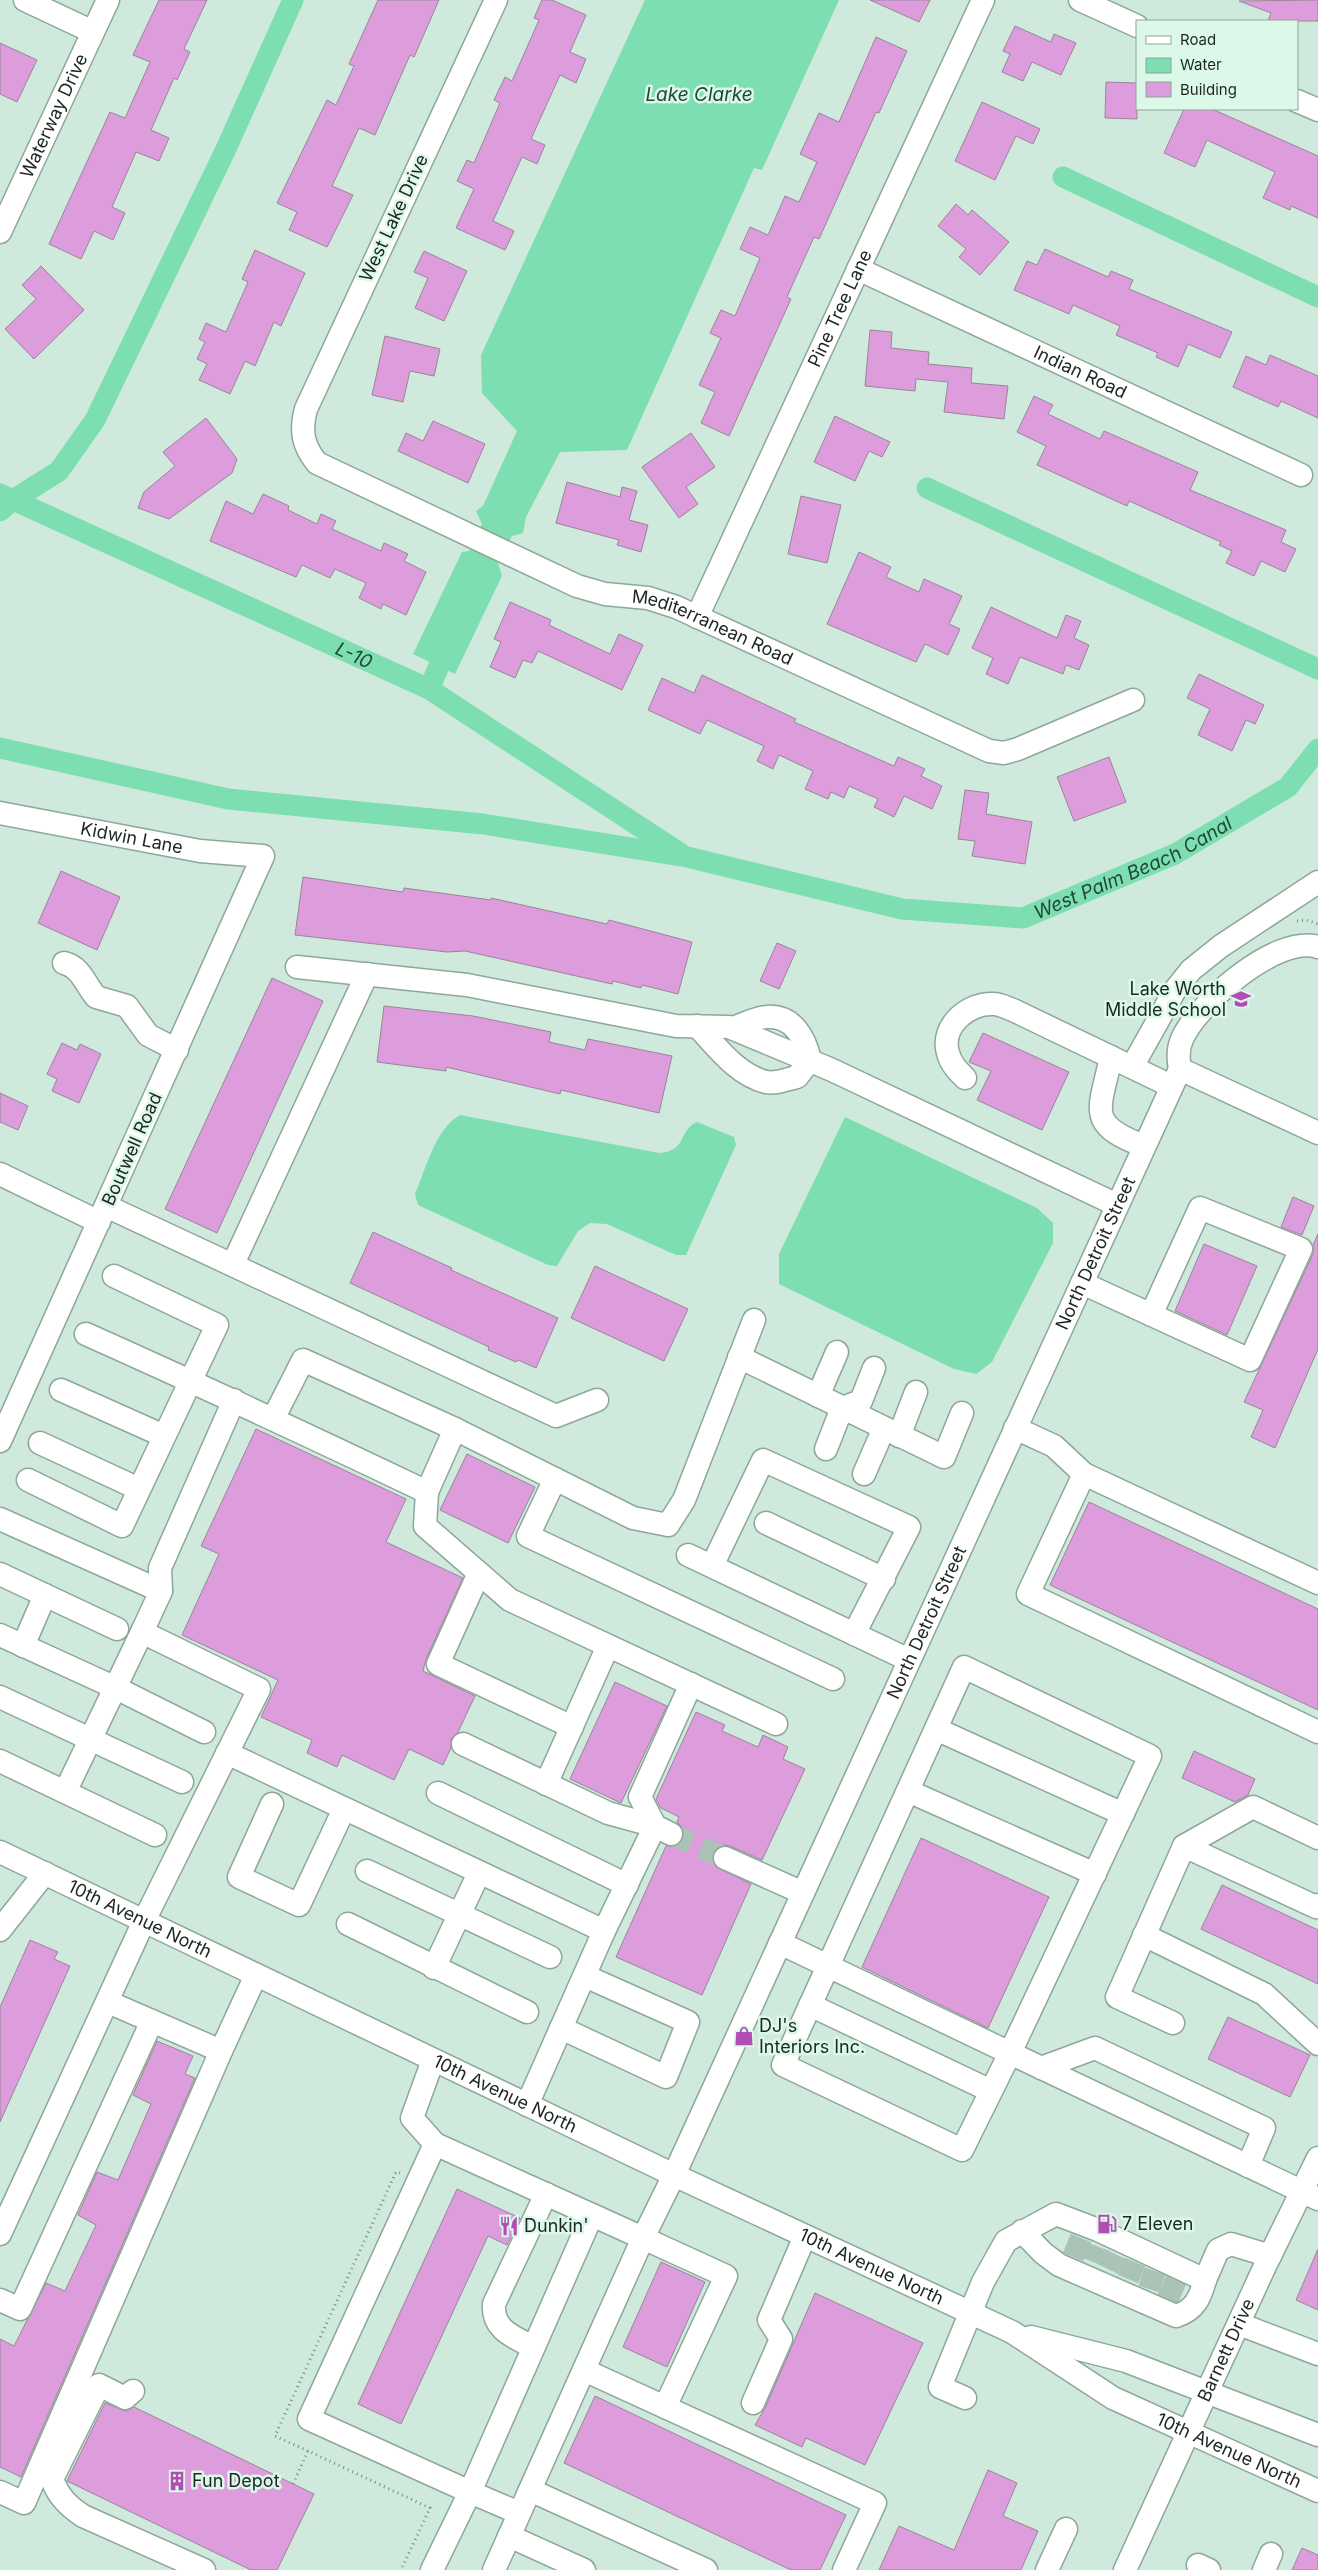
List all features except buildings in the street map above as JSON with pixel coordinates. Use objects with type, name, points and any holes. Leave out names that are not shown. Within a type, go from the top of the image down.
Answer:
[{"type":"street","points":[[25,0],[93,32]]},
{"type":"street","name":"Waterway Drive","points":[[0,232],[108,0]]},
{"type":"street","name":"West Lake Drive","points":[[303,438],[302,424],[306,409],[496,0]]},
{"type":"street","name":"Pine Tree Lane","points":[[697,617],[983,0]]},
{"type":"street","points":[[1080,0],[1136,26]]},
{"type":"street","points":[[1298,100],[1318,110]]},
{"type":"street","name":"Indian Road","points":[[858,269],[1301,475]]},
{"type":"street","name":"Mediterranean Road","points":[[303,438],[308,452],[317,463],[591,591],[648,598],[697,617],[989,752],[1004,752],[1018,749],[1133,700]]},
{"type":"street","name":"Kidwin Lane","points":[[0,813],[200,852],[263,856]]},
{"type":"street","name":"Boutwell Road","points":[[0,1441],[263,856]]},
{"type":"street","points":[[1132,1067],[1175,990],[1191,970],[1221,946],[1318,882]]},
{"type":"street","points":[[1176,1077],[1182,1038],[1205,1007],[1235,978],[1278,950],[1300,946],[1318,947]]},
{"type":"street","points":[[64,963],[74,966],[79,971],[96,997],[127,1006],[148,1035],[177,1050]]},
{"type":"street","points":[[297,966],[467,985],[676,1026],[732,1028],[810,1060],[1117,1205]]},
{"type":"street","points":[[233,1264],[367,974]]},
{"type":"street","points":[[965,1078],[953,1066],[947,1051],[948,1036],[953,1023],[964,1012],[977,1006],[995,1004],[1013,1010],[1132,1067],[1176,1077],[1318,1132]]},
{"type":"street","points":[[732,1028],[766,1017],[782,1019],[794,1025],[810,1060]]},
{"type":"street","points":[[696,1026],[736,1066],[751,1076],[768,1083],[797,1077],[810,1060]]},
{"type":"street","points":[[736,1066],[754,1037]]},
{"type":"street","points":[[1111,1057],[1101,1104],[1102,1118],[1108,1129],[1144,1146]]},
{"type":"street","name":"North Detroit Street","points":[[494,2570],[643,2238],[674,2175],[1176,1077]]},
{"type":"street","points":[[0,1174],[233,1264],[556,1416],[597,1400]]},
{"type":"street","points":[[1082,1283],[1250,1360],[1301,1249],[1200,1208],[1151,1314]]},
{"type":"street","points":[[28,1480],[122,1526],[217,1324],[114,1276]]},
{"type":"street","points":[[273,1419],[303,1360],[456,1430],[633,1518],[668,1525],[684,1500],[754,1320]]},
{"type":"street","points":[[86,1334],[234,1400],[427,1492]]},
{"type":"street","points":[[818,1396],[837,1352]]},
{"type":"street","points":[[739,1357],[944,1457],[962,1413]]},
{"type":"street","points":[[842,1408],[861,1402],[874,1368]]},
{"type":"street","points":[[61,1390],[164,1436]]},
{"type":"street","points":[[864,1474],[916,1392]]},
{"type":"street","points":[[65,1792],[92,1740],[161,1591],[160,1568],[234,1400]]},
{"type":"street","points":[[826,1449],[842,1408]]},
{"type":"street","points":[[1015,1428],[1054,1446],[1084,1474],[1318,1583]]},
{"type":"street","points":[[456,1430],[427,1492],[425,1526],[510,1600],[776,1724]]},
{"type":"street","points":[[40,1443],[139,1490]]},
{"type":"street","points":[[712,1566],[763,1460],[908,1527],[884,1579],[854,1634]]},
{"type":"street","points":[[1084,1474],[1028,1594],[1318,1732]]},
{"type":"street","points":[[555,1479],[528,1536],[833,1679]]},
{"type":"street","points":[[0,1519],[161,1591]]},
{"type":"street","points":[[766,1523],[884,1579]]},
{"type":"street","points":[[688,1555],[854,1634],[912,1655]]},
{"type":"street","points":[[479,1573],[438,1664],[572,1727]]},
{"type":"street","points":[[0,1574],[117,1629]]},
{"type":"street","points":[[23,1646],[45,1595]]},
{"type":"street","points":[[0,2234],[144,1921],[259,1689],[142,1632]]},
{"type":"street","points":[[0,1635],[116,1688],[204,1732]]},
{"type":"street","points":[[546,1784],[608,1646]]},
{"type":"street","points":[[964,1667],[1150,1756],[1010,2053],[962,2150],[783,2065],[908,1791],[964,1667]]},
{"type":"street","points":[[663,1830],[640,1796],[691,1684]]},
{"type":"street","points":[[0,1697],[182,1782]]},
{"type":"street","points":[[936,1730],[1123,1814]]},
{"type":"street","points":[[463,1744],[608,1813],[663,1830]]},
{"type":"street","points":[[227,1754],[604,1931]]},
{"type":"street","points":[[0,1761],[155,1835]]},
{"type":"street","points":[[908,1791],[1094,1874]]},
{"type":"street","points":[[438,1793],[627,1885]]},
{"type":"street","points":[[272,1804],[239,1877],[299,1905],[344,1809]]},
{"type":"street","points":[[1173,2023],[1116,1996],[1184,1846],[1253,1806],[1318,1838]]},
{"type":"street","points":[[527,2105],[604,1931],[627,1885],[663,1830]]},
{"type":"street","points":[[1184,1846],[1316,1907],[1318,1905]]},
{"type":"street","name":"10th Avenue North","points":[[0,1852],[674,2175],[1012,2332],[1113,2398],[1318,2491]]},
{"type":"street","points":[[724,1858],[803,1893]]},
{"type":"street","points":[[367,1871],[550,1957]]},
{"type":"street","points":[[0,1930],[45,1873]]},
{"type":"street","points":[[434,1968],[479,1873]]},
{"type":"street","points":[[348,1924],[434,1968],[527,2012]]},
{"type":"street","points":[[1144,1935],[1264,1994],[1318,2044]]},
{"type":"street","points":[[780,1943],[1310,2195]]},
{"type":"street","points":[[0,2492],[24,2503],[256,1975]]},
{"type":"street","points":[[561,2028],[666,2077],[688,2022],[585,1976]]},
{"type":"street","points":[[108,2002],[221,2051]]},
{"type":"street","points":[[810,2005],[991,2091]]},
{"type":"street","points":[[0,2300],[20,2308],[152,2022]]},
{"type":"street","points":[[1041,2068],[1095,2048],[1264,2128],[1248,2166]]},
{"type":"street","points":[[433,2060],[412,2118],[435,2144],[726,2276],[666,2407]]},
{"type":"street","points":[[435,2144],[309,2419],[519,2514]]},
{"type":"street","name":"Barnett Drive","points":[[1125,2570],[1270,2256],[1310,2195],[1318,2158]]},
{"type":"street","points":[[533,2347],[510,2335],[500,2326],[493,2316],[494,2304],[546,2194]]},
{"type":"street","points":[[432,2570],[470,2492],[592,2214]]},
{"type":"street","points":[[965,2398],[940,2387],[983,2282],[1006,2241],[1056,2214],[1123,2267],[1176,2316],[1187,2313],[1199,2300],[1218,2250],[1231,2244],[1270,2256]]},
{"type":"street","points":[[1022,2231],[1043,2253],[1205,2280]]},
{"type":"street","points":[[752,2403],[781,2340],[769,2320],[805,2236]]},
{"type":"street","points":[[1239,2324],[1318,2354]]},
{"type":"street","name":"10th Avenue North","points":[[1012,2332],[1126,2361],[1318,2435]]},
{"type":"street","points":[[584,2370],[875,2503],[844,2570]]},
{"type":"street","points":[[133,2390],[125,2398],[98,2385],[52,2479],[56,2490],[68,2506],[83,2516],[204,2570]]},
{"type":"street","points":[[530,2490],[706,2570]]},
{"type":"street","points":[[1047,2570],[1066,2529]]},
{"type":"street","points":[[509,2536],[584,2570]]},
{"type":"path","points":[[1314,923],[1318,920]]},
{"type":"path","points":[[396,2172],[275,2436],[430,2508],[401,2570]]},
{"type":"path","points":[[293,2484],[308,2451]]},
{"type":"water","name":"Lake Clarke","points":[[645,0],[839,0],[762,170],[754,168],[627,450],[560,452],[526,517],[523,533],[512,536],[498,563],[502,576],[455,674],[413,654],[462,552],[469,551],[482,524],[476,511],[483,506],[517,431],[482,393],[481,355]]},
{"type":"water","points":[[460,1115],[659,1153],[668,1151],[679,1144],[687,1130],[697,1122],[734,1137],[736,1145],[686,1255],[676,1255],[607,1224],[590,1223],[578,1231],[557,1266],[548,1265],[418,1205],[415,1194],[432,1150],[451,1121]]},
{"type":"water","points":[[845,1117],[1037,1208],[1053,1223],[1053,1243],[992,1362],[976,1374],[954,1369],[779,1284],[779,1254]]},
{"type":"waterway","points":[[0,511],[13,500],[59,471],[95,420],[225,151],[293,0]]},
{"type":"waterway","points":[[1063,177],[1318,297]]},
{"type":"waterway","points":[[927,488],[1318,669]]},
{"type":"waterway","name":"L-10","points":[[0,494],[429,689],[680,853]]},
{"type":"waterway","points":[[429,689],[450,641]]},
{"type":"waterway","name":"L-10","points":[[0,748],[228,799],[483,824],[687,857],[902,909],[1023,918],[1175,854],[1288,787],[1318,749]]},
{"type":"tunnel","points":[[671,1834],[725,1858]]},
{"type":"tunnel","points":[[1073,2257],[1081,2238]]},
{"type":"tunnel","points":[[1093,2262],[1099,2247]]},
{"type":"tunnel","points":[[1108,2269],[1115,2254]]},
{"type":"tunnel","points":[[1128,2279],[1135,2262]]},
{"type":"tunnel","points":[[1149,2289],[1155,2271]]},
{"type":"tunnel","points":[[1168,2299],[1176,2280]]},
{"type":"place","name":"Lake Worth Middle School","points":[[1241,999]]},
{"type":"place","name":"DJ's Interiors Inc.","points":[[744,2036]]},
{"type":"place","name":"7 Eleven","points":[[1107,2224]]},
{"type":"place","name":"Dunkin'","points":[[509,2226]]},
{"type":"place","name":"Fun Depot","points":[[177,2481]]},
{"type":"water label","name":"West Palm Beach Canal","points":[[1132,867]]}]
